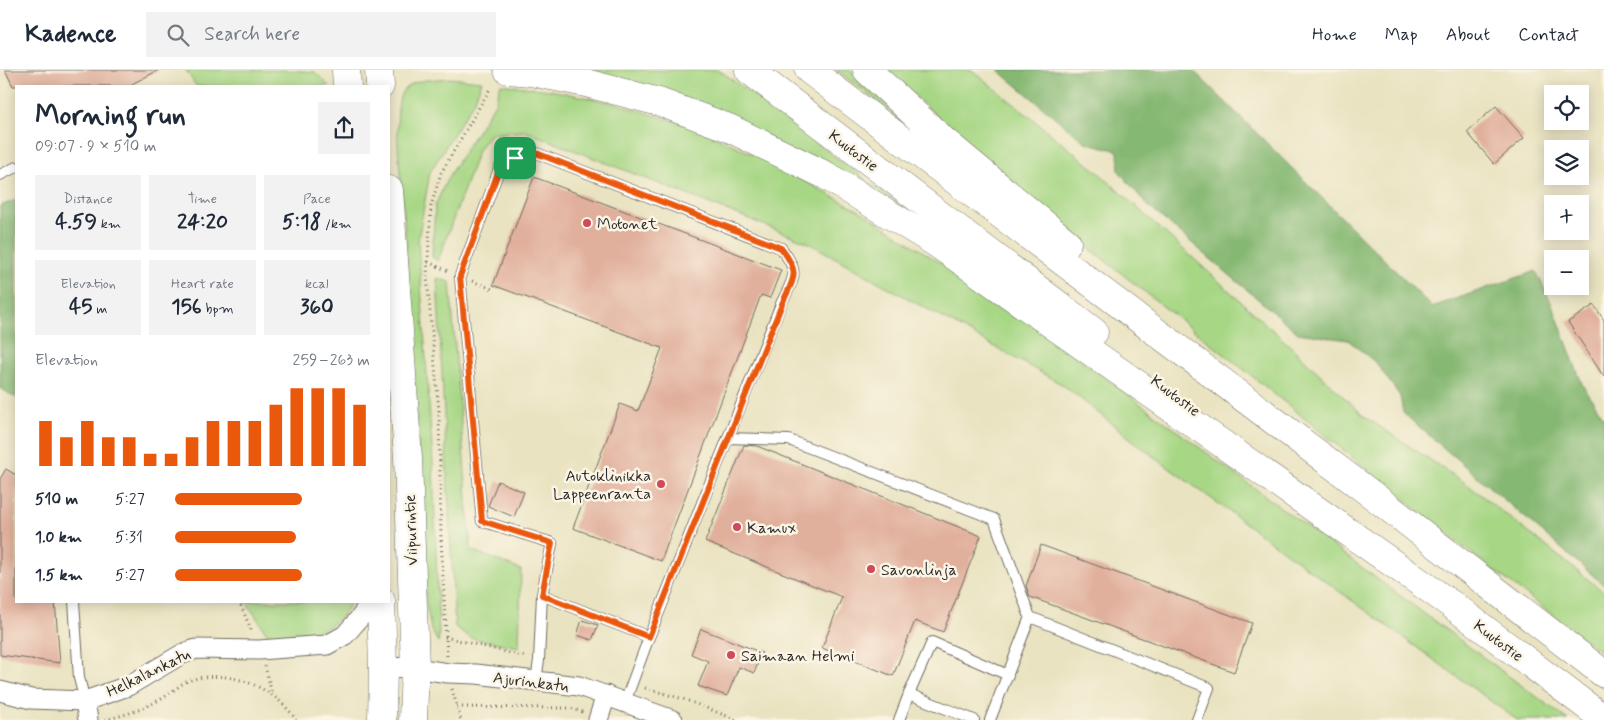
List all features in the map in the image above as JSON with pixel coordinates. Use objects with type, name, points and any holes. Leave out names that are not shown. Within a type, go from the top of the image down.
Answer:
[{"type":"main road","points":[[346,70],[348,85]]},
{"type":"main road","points":[[379,70],[380,85]]},
{"type":"main road","name":"Kuutostie","points":[[749,70],[1604,719]]},
{"type":"main road","points":[[809,70],[1375,497],[1604,674]]},
{"type":"main road","points":[[867,70],[944,141],[1375,497]]},
{"type":"main road","points":[[500,78],[531,72],[586,83],[659,102],[729,128],[825,175],[936,243],[1465,614]]},
{"type":"main road","name":"Viipurintie","points":[[390,204],[408,458],[415,668],[413,720]]},
{"type":"main road","points":[[381,603],[382,720]]},
{"type":"street","name":"Helkalankatu","points":[[0,691],[31,698],[85,701],[128,686],[182,654],[196,649],[259,650],[327,645],[345,635],[363,614],[367,603]]},
{"type":"street","name":"Ajurinkatu","points":[[383,667],[415,668],[448,674],[476,674],[579,686],[673,720]]},
{"type":"street","points":[[598,718],[606,695]]},
{"type":"street","points":[[85,701],[88,720]]},
{"type":"lane","points":[[536,681],[539,660],[542,595],[552,543],[482,521],[460,276],[500,167],[515,158],[536,153],[781,248],[793,264],[794,277],[728,438],[625,702]]},
{"type":"lane","points":[[0,175],[15,168]]},
{"type":"lane","points":[[728,438],[789,440],[994,519],[1030,618],[990,720]]},
{"type":"lane","points":[[542,595],[649,637]]},
{"type":"lane","points":[[74,603],[79,678],[85,701]]},
{"type":"lane","points":[[1030,618],[1209,688],[1196,720]]},
{"type":"lane","points":[[899,720],[932,642],[1008,675]]},
{"type":"lane","points":[[909,694],[974,720]]},
{"type":"path","points":[[461,720],[448,674],[441,538],[439,411],[427,277],[431,206],[440,173],[500,78]]},
{"type":"path","points":[[105,720],[143,708],[160,700],[190,680],[215,676],[243,680],[272,694],[296,720]]},
{"type":"path","points":[[456,707],[570,708],[598,718]]},
{"type":"path","points":[[577,710],[579,715]]},
{"type":"green space","points":[[186,70],[294,70],[315,72],[328,85],[195,85]]},
{"type":"green space","points":[[570,70],[719,70],[901,206]]},
{"type":"green space","points":[[836,70],[850,70],[913,128]]},
{"type":"green space","points":[[886,70],[972,70],[1099,173],[1289,345],[1364,416],[1468,485],[1604,592],[1604,654],[1449,536],[1262,384],[1051,218]]},
{"type":"green space","points":[[998,70],[1193,70],[1432,307],[1536,271],[1544,288],[1544,295],[1547,295],[1554,309],[1582,384],[1604,418],[1604,585],[1403,413],[1400,396],[1376,363],[1348,340],[1298,333],[1147,205],[1119,171],[1118,151],[1085,142]]},
{"type":"green space","points":[[449,78],[482,81],[474,101],[430,172],[418,240],[433,464],[438,642],[431,630],[426,602],[413,345],[397,124],[400,98],[407,87],[424,80]]},
{"type":"green space","points":[[501,84],[550,90],[614,103],[697,128],[761,158],[864,213],[1023,317],[1568,720],[1517,720],[1154,457],[1063,385],[807,242],[525,131],[490,134],[479,148],[438,261],[432,257],[435,206],[448,177],[495,103]]},
{"type":"green space","points":[[15,200],[15,397],[0,388],[0,206]]},
{"type":"green space","points":[[437,278],[450,282],[471,550],[521,570],[519,647],[471,638],[455,627]]},
{"type":"green space","points":[[247,603],[351,603],[340,618],[325,628],[307,634],[269,637]]},
{"type":"building","points":[[5,70],[159,70],[130,85],[13,86]]},
{"type":"building","points":[[1496,106],[1524,138],[1494,164],[1467,132]]},
{"type":"building","points":[[534,177],[781,270],[770,298],[761,295],[661,561],[573,528],[620,404],[638,411],[662,348],[493,285]]},
{"type":"building","points":[[1594,305],[1604,320],[1604,377],[1568,322]]},
{"type":"building","name":"Savonlinja","points":[[744,445],[757,446],[981,536],[943,632],[915,621],[893,676],[822,648],[842,597],[705,542]]},
{"type":"building","points":[[6,469],[15,474],[15,603],[55,603],[60,663],[0,655],[0,479]]},
{"type":"building","points":[[498,481],[524,492],[514,517],[488,506]]},
{"type":"building","points":[[1041,545],[1252,623],[1234,672],[1030,597],[1026,586]]},
{"type":"building","points":[[582,620],[598,625],[592,640],[577,635]]},
{"type":"building","points":[[701,629],[762,653],[754,673],[739,667],[727,696],[698,686],[708,661],[691,654]]},
{"type":"place","name":"Motonet","points":[[587,223]]},
{"type":"place","name":"Autoklinikka Lappeenranta","points":[[661,484]]},
{"type":"place","name":"Kamux","points":[[737,527]]},
{"type":"place","name":"Savonlinja","points":[[871,569]]},
{"type":"place","name":"Saimaan Helmi","points":[[731,655]]},
{"type":"route","points":[[536,153],[781,248],[793,264],[794,277],[649,637],[542,595],[552,543],[482,521],[460,276],[500,167],[515,158],[536,153]]}]
